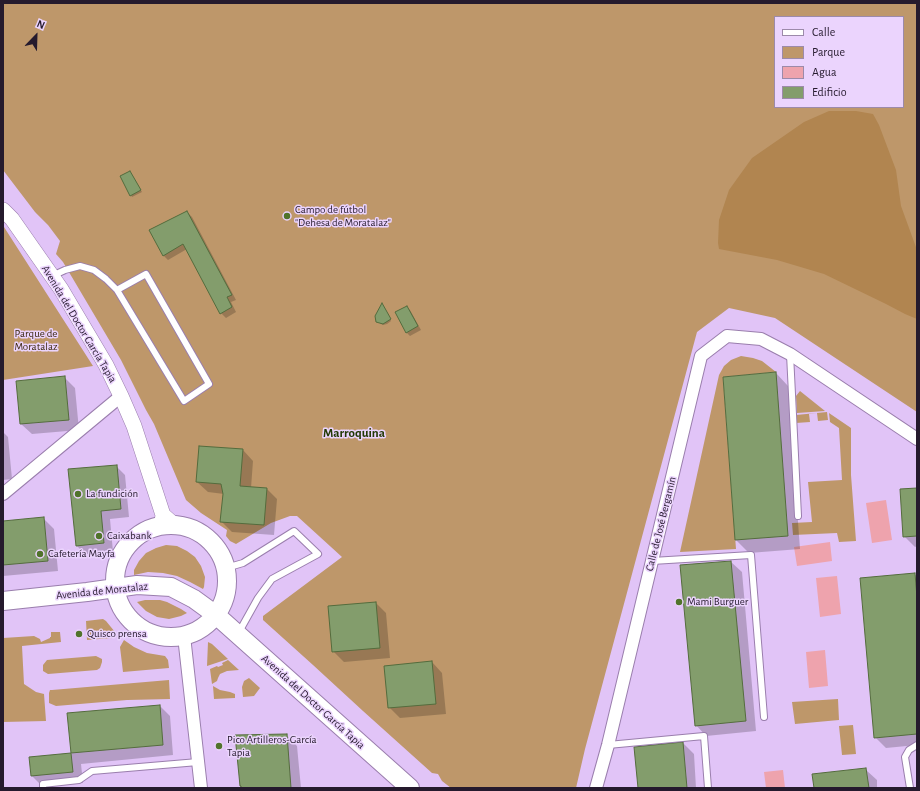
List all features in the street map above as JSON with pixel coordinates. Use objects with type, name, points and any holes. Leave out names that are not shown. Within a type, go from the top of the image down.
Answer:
[{"type":"main road","points":[[160,522],[171,526],[180,526],[199,533],[210,541],[220,553],[226,568],[226,591],[223,604],[216,615],[194,633],[171,638],[152,634],[140,628],[130,620],[120,604],[115,589],[116,570],[123,552],[131,542],[160,522]]},
{"type":"main road","name":"Avenida de Moratalaz","points":[[3,601],[115,589],[137,585],[171,587],[194,599],[216,615]]},
{"type":"main road","name":"Avenida del Doctor García Tapia","points":[[216,615],[410,788]]},
{"type":"street","name":"Avenida del Doctor García Tapia","points":[[3,210],[12,219],[61,289],[106,366],[134,426],[160,522]]},
{"type":"street","name":"Calle de José Bergamín","points":[[596,788],[608,746],[701,356],[727,336],[761,339],[790,354],[917,439]]},
{"type":"street","points":[[3,494],[121,396]]},
{"type":"street","points":[[184,636],[201,788]]},
{"type":"lane","points":[[52,276],[65,270],[80,266],[94,270],[106,278],[117,290],[184,401],[209,384],[146,274],[117,290]]},
{"type":"lane","points":[[790,354],[798,516]]},
{"type":"lane","points":[[226,568],[243,563],[294,531],[318,554],[272,579],[258,598],[237,634]]},
{"type":"lane","points":[[652,561],[751,554],[764,717]]},
{"type":"lane","points":[[608,746],[704,736],[708,788]]},
{"type":"lane","points":[[910,788],[905,757],[909,750],[917,745]]},
{"type":"lane","points":[[43,788],[43,784],[80,780],[92,771],[198,762]]},
{"type":"green space","points":[[3,3],[917,3],[917,412],[775,318],[729,308],[697,332],[585,749],[576,788],[451,788],[442,781],[438,774],[432,773],[263,620],[263,616],[342,557],[297,516],[290,516],[271,523],[236,544],[230,541],[226,536],[227,530],[201,513],[186,500],[154,424],[121,360],[63,262],[56,254],[60,241],[48,225],[35,212],[3,170]]},
{"type":"green space","name":"Parque de Moratalaz","points":[[3,226],[4,227],[93,366],[3,380]]},
{"type":"green space","points":[[741,356],[762,361],[776,372],[723,377],[736,549],[680,552],[719,375],[724,366],[731,360]]},
{"type":"green space","points":[[800,391],[825,411],[797,413],[796,396]]},
{"type":"green space","points":[[827,412],[828,420],[818,421],[817,413],[809,414],[810,422],[796,423],[796,415]]},
{"type":"green space","points":[[829,413],[851,428],[851,475],[856,541],[839,542],[837,533],[793,535],[792,523],[812,522],[808,482],[842,480],[839,428],[830,422]]},
{"type":"green space","points":[[166,545],[177,546],[195,557],[201,566],[205,577],[203,589],[177,576],[163,573],[148,572],[134,575],[134,570],[146,553]]},
{"type":"green space","points":[[145,600],[160,600],[167,602],[187,613],[169,619],[157,617],[146,611],[137,602]]},
{"type":"green space","points":[[103,619],[115,632],[112,638],[87,640],[86,621]]},
{"type":"green space","points":[[51,632],[60,632],[61,642],[22,646],[24,684],[36,692],[44,694],[46,721],[3,722],[3,638],[34,636],[40,639],[41,642],[51,637]]},
{"type":"green space","points":[[124,640],[147,653],[165,656],[168,660],[169,668],[123,672],[120,647]]},
{"type":"green space","points":[[208,642],[212,644],[228,659],[207,666]]},
{"type":"green space","points":[[96,656],[102,659],[100,668],[97,670],[48,674],[43,671],[43,665],[47,660]]},
{"type":"green space","points":[[228,660],[239,670],[227,671],[220,674],[217,681],[212,684],[210,669],[223,665],[222,663]]},
{"type":"green space","points":[[249,678],[260,688],[254,696],[243,697],[242,687],[244,681]]},
{"type":"green space","points":[[169,680],[170,699],[127,700],[56,706],[49,703],[50,690]]},
{"type":"green space","points":[[213,686],[220,690],[235,694],[235,698],[214,699]]},
{"type":"green space","points":[[838,699],[839,720],[795,724],[792,702]]},
{"type":"green space","points":[[853,725],[856,754],[842,755],[839,726]]},
{"type":"shaded area","points":[[829,111],[856,111],[873,114],[879,125],[896,170],[901,206],[917,250],[917,319],[824,274],[777,260],[719,249],[719,220],[729,190],[752,158],[804,122]]},
{"type":"water","points":[[886,500],[892,540],[872,543],[866,503]]},
{"type":"water","points":[[830,542],[832,561],[797,566],[794,547]]},
{"type":"water","points":[[837,576],[841,614],[820,617],[816,578]]},
{"type":"water","points":[[825,650],[828,686],[809,688],[806,652]]},
{"type":"water","points":[[783,770],[785,788],[766,788],[764,772]]},
{"type":"building","points":[[130,171],[141,190],[130,196],[120,176]]},
{"type":"building","points":[[187,211],[232,295],[227,297],[232,307],[220,314],[183,244],[163,256],[149,230]]},
{"type":"building","points":[[382,303],[391,319],[383,324],[376,322],[375,316]]},
{"type":"building","points":[[407,306],[418,326],[406,333],[395,312]]},
{"type":"building","points":[[776,372],[788,536],[735,540],[723,377]]},
{"type":"building","points":[[65,376],[69,420],[20,424],[16,381]]},
{"type":"building","points":[[199,446],[243,449],[240,486],[267,488],[264,525],[220,522],[223,494],[221,484],[196,482]]},
{"type":"building","points":[[117,465],[121,509],[101,511],[104,543],[76,546],[68,469]]},
{"type":"building","points":[[917,488],[917,536],[903,537],[900,489]]},
{"type":"building","points":[[44,517],[48,561],[3,565],[3,521]]},
{"type":"building","points":[[731,561],[746,721],[695,726],[680,565]]},
{"type":"building","points":[[915,573],[917,597],[917,734],[874,738],[860,578]]},
{"type":"building","points":[[376,602],[380,648],[332,652],[328,606]]},
{"type":"building","points":[[432,661],[436,704],[388,708],[384,666]]},
{"type":"building","points":[[160,705],[163,745],[71,753],[67,713]]},
{"type":"building","points":[[287,734],[291,788],[241,788],[235,735]]},
{"type":"building","points":[[683,742],[687,788],[638,788],[634,747]]},
{"type":"building","points":[[71,753],[73,772],[31,776],[29,757]]},
{"type":"building","points":[[866,768],[869,788],[814,788],[812,774]]},
{"type":"place","name":"Campo de fútbol \"Dehesa de Moratalaz\"","points":[[287,216]]},
{"type":"place","name":"La fundición","points":[[78,494]]},
{"type":"place","name":"Caixabank","points":[[99,536]]},
{"type":"place","name":"Cafetería Mayfa","points":[[40,554]]},
{"type":"place","name":"Mami Burguer","points":[[679,602]]},
{"type":"place","name":"Quisco prensa","points":[[79,634]]},
{"type":"place","name":"Pico Artilleros-García Tapia","points":[[219,746]]},
{"type":"district","name":"Marroquina","points":[[354,433]]}]
